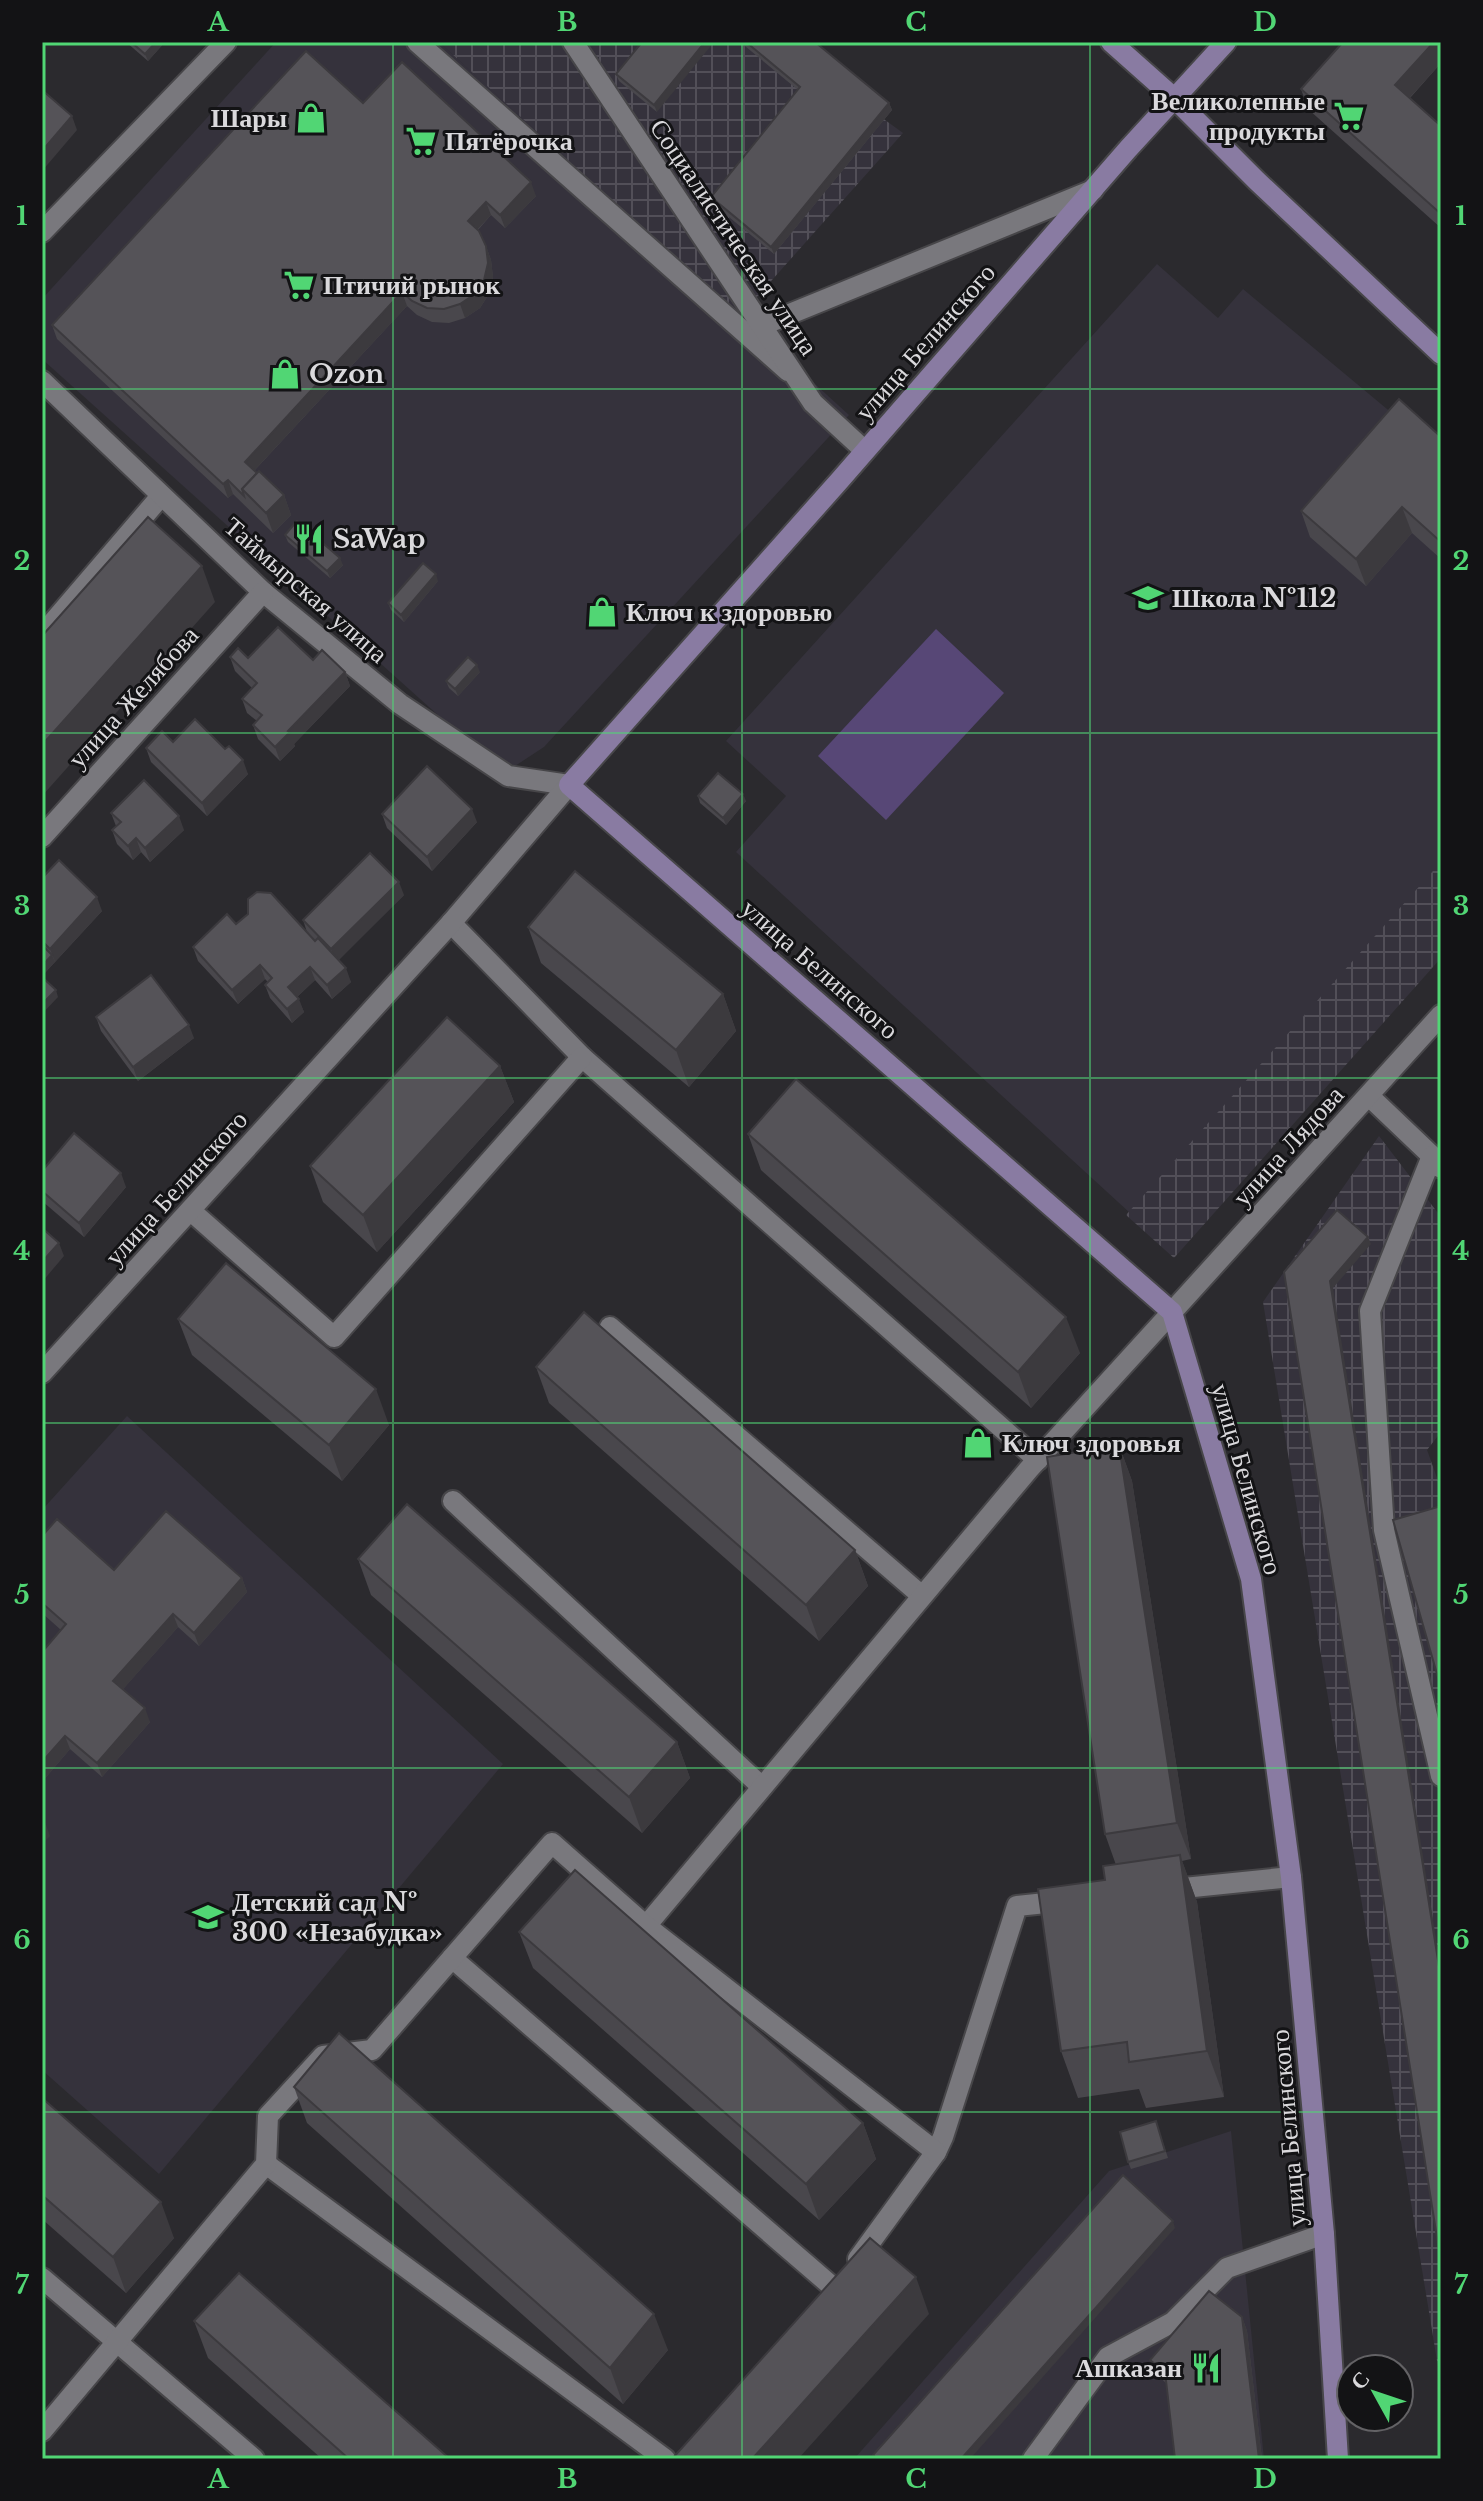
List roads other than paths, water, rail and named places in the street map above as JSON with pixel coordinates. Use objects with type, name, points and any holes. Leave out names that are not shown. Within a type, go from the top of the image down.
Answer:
[{"type":"street","points":[[42,232],[226,42]]},
{"type":"street","points":[[417,42],[799,381]]},
{"type":"street","name":"Социалистическая улица","points":[[573,42],[813,403],[864,450]]},
{"type":"street","points":[[1111,42],[1174,98],[1257,181],[1441,354]]},
{"type":"street","name":"улица Белинского","points":[[42,1373],[451,923],[569,785],[1226,42]]},
{"type":"street","points":[[763,325],[1093,190]]},
{"type":"street","name":"Таймырская улица","points":[[42,381],[263,592],[400,704],[508,776],[569,785]]},
{"type":"street","points":[[42,635],[161,496]]},
{"type":"street","name":"улица Желябова","points":[[42,837],[263,592]]},
{"type":"street","name":"улица Белинского","points":[[569,785],[1172,1312],[1251,1579],[1291,1877],[1324,2234],[1338,2459]]},
{"type":"street","points":[[451,923],[582,1057],[1038,1460]]},
{"type":"street","name":"улица Лядова","points":[[646,1926],[1038,1460],[1441,1015]]},
{"type":"street","points":[[191,1211],[334,1337],[582,1057]]},
{"type":"street","points":[[1369,1096],[1436,1163],[1370,1311],[1384,1530],[1441,1776]]},
{"type":"street","points":[[610,1327],[922,1596]]},
{"type":"street","points":[[453,1501],[762,1787]]},
{"type":"street","points":[[42,2431],[266,2164],[268,2116],[323,2056],[372,2050],[552,1843],[646,1926],[936,2152]]},
{"type":"street","points":[[1139,1893],[1291,1877]]},
{"type":"street","points":[[452,1958],[830,2295],[936,2152],[1017,1906],[1078,1899]]},
{"type":"street","points":[[266,2164],[665,2459]]},
{"type":"street","points":[[1033,2459],[1108,2357],[1173,2322],[1227,2268],[1324,2234]]},
{"type":"street","points":[[42,2278],[254,2459]]},
{"type":"place","name":"Великолепные продукты","points":[[1349,116]]},
{"type":"place","name":"Шары","points":[[311,118]]},
{"type":"place","name":"Пятёрочка","points":[[421,141]]},
{"type":"place","name":"Птичий рынок","points":[[299,285]]},
{"type":"place","name":"Ozon","points":[[285,374]]},
{"type":"place","name":"SaWap","points":[[309,539]]},
{"type":"place","name":"Школа №112","points":[[1148,598]]},
{"type":"place","name":"Ключ к здоровью","points":[[602,612]]},
{"type":"place","name":"Ключ здоровья","points":[[978,1443]]},
{"type":"place","name":"Детский сад № 300 «Незабудка»","points":[[208,1917]]},
{"type":"place","name":"Ашказан","points":[[1206,2368]]}]
